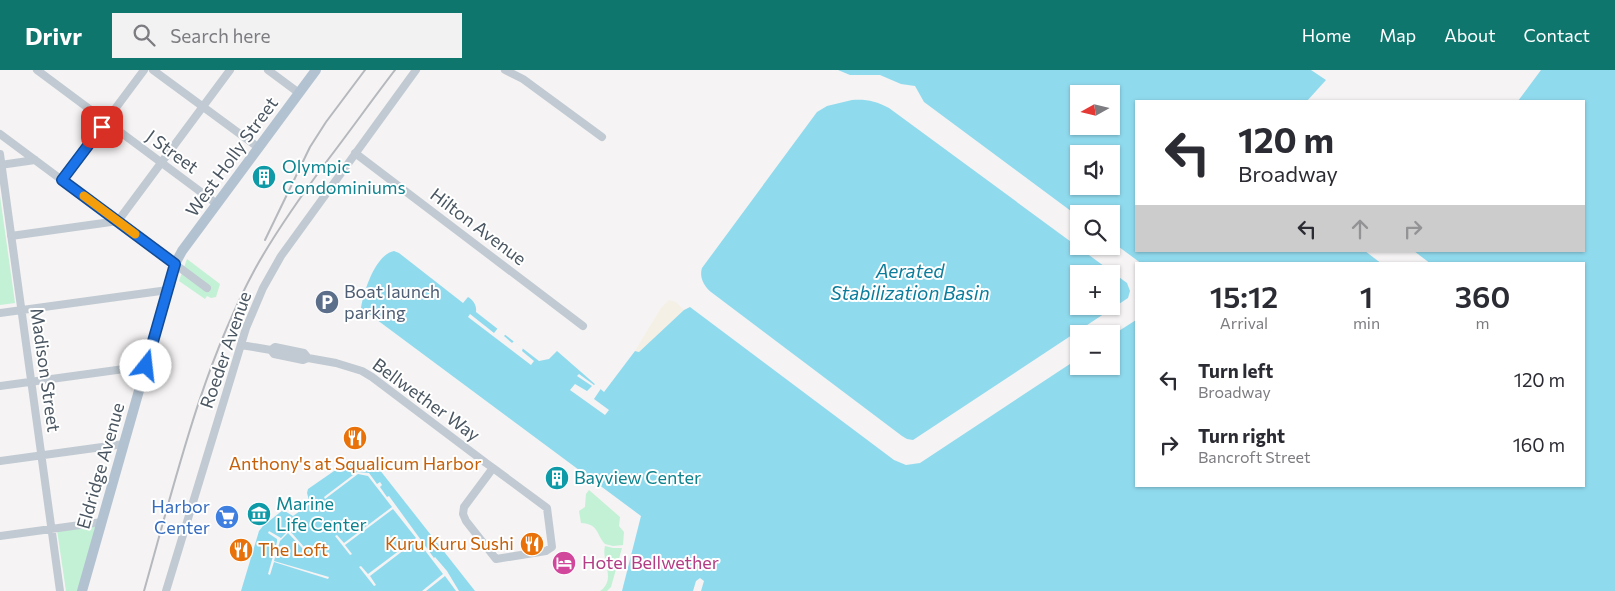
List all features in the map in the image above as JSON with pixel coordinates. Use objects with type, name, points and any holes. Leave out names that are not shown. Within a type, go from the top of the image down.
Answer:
[{"type":"main road","name":"West Holly Street","points":[[175,264],[182,251],[316,70]]},
{"type":"main road","name":"Eldridge Avenue","points":[[82,591],[175,264]]},
{"type":"street","name":"J Street","points":[[38,70],[217,204]]},
{"type":"street","points":[[62,180],[144,70]]},
{"type":"street","points":[[153,70],[258,148]]},
{"type":"street","points":[[11,236],[118,222],[230,70]]},
{"type":"street","points":[[268,70],[299,93]]},
{"type":"street","name":"Roeder Avenue","points":[[166,591],[241,345],[256,304],[281,256],[416,70]]},
{"type":"street","points":[[506,70],[523,79],[602,137]]},
{"type":"street","points":[[0,134],[207,288]]},
{"type":"street","name":"Hilton Avenue","points":[[356,153],[583,326]]},
{"type":"street","name":"Madison Street","points":[[0,154],[60,591]]},
{"type":"street","points":[[1,164],[35,160]]},
{"type":"street","points":[[0,313],[168,290]]},
{"type":"street","name":"Bellwether Way","points":[[241,345],[271,350],[274,354],[303,360],[308,358],[345,365],[372,377],[547,508],[552,547],[546,551],[496,559],[466,521],[463,512],[465,505],[493,468]]},
{"type":"street","points":[[0,386],[146,366]]},
{"type":"street","points":[[0,461],[124,444]]},
{"type":"street","points":[[0,536],[102,522]]},
{"type":"green space","points":[[0,196],[15,303],[0,305]]},
{"type":"green space","points":[[187,259],[220,284],[216,297],[211,298],[207,296],[205,299],[179,281]]},
{"type":"green space","points":[[589,490],[620,517],[619,526],[624,532],[623,545],[613,546],[605,544],[594,527],[581,523],[579,511],[585,507],[586,494]]},
{"type":"green space","points":[[97,524],[78,591],[66,591],[57,530]]},
{"type":"green space","points":[[605,546],[622,548],[611,587],[607,591],[600,591],[605,586],[608,576],[604,552]]},
{"type":"sand","points":[[669,300],[676,302],[684,310],[639,352],[635,351],[661,308]]},
{"type":"water","points":[[838,70],[1311,70],[1326,80],[1308,100],[1135,100],[1135,252],[1366,252],[1379,262],[1139,262],[1120,248],[1120,205],[1070,205],[1070,210],[924,102],[915,86],[901,84],[880,75],[850,75]]},
{"type":"water","points":[[1541,70],[1615,70],[1615,591],[701,591],[704,581],[700,578],[696,581],[693,591],[622,591],[641,516],[361,308],[371,275],[376,266],[387,254],[394,251],[463,303],[468,297],[470,298],[475,305],[476,312],[539,361],[549,359],[557,351],[604,392],[635,351],[639,352],[684,310],[690,307],[894,460],[906,465],[920,463],[1070,364],[1070,375],[1120,375],[1120,330],[1135,321],[1135,487],[1585,487],[1585,262],[1428,262],[1415,252],[1585,252],[1585,100],[1519,100]]},
{"type":"water","name":"Aerated Stabilization Basin","points":[[852,100],[875,102],[889,108],[1070,241],[1070,255],[1089,255],[1103,265],[1070,265],[1070,315],[1102,315],[1087,325],[1070,325],[1070,336],[913,440],[902,436],[711,292],[704,284],[702,278],[702,268],[817,112],[827,106]]},
{"type":"water","name":"Aerated Stabilization Basin","points":[[1120,278],[1127,283],[1130,291],[1128,298],[1120,303]]},
{"type":"water","points":[[350,460],[379,469],[475,591],[241,591],[259,531],[263,526],[283,510],[293,516],[310,504],[307,493],[308,489]]},
{"type":"pier","points":[[470,314],[494,333],[498,328],[506,334],[504,336],[512,343],[514,341],[523,348],[522,351],[534,361],[531,365],[468,317]]},
{"type":"pier","points":[[579,374],[594,385],[597,382],[602,387],[594,399],[609,410],[605,415],[570,390],[575,384],[587,391],[592,386],[577,376]]},
{"type":"pier","points":[[357,472],[369,473],[377,484],[380,482],[382,485],[380,487],[387,497],[389,496],[434,558],[447,571],[459,591],[456,591],[445,576],[426,591],[422,591],[443,574],[417,540],[370,576],[376,585],[374,586],[359,567],[361,566],[368,574],[416,538],[393,509],[345,545],[352,554],[350,555],[335,536],[337,535],[344,543],[392,507],[368,476],[358,474],[325,499],[324,497]]},
{"type":"pier","points":[[289,530],[305,548],[303,549],[288,533],[280,541],[274,561],[329,577],[328,579],[274,562],[270,575],[268,574],[277,539],[268,533],[269,531],[281,538]]},
{"type":"railway","points":[[265,240],[310,147],[326,122],[365,70]]},
{"type":"railway","points":[[144,591],[204,386],[236,307],[255,269],[289,214],[395,70]]},
{"type":"slow traffic","points":[[84,196],[135,234]]},
{"type":"place","name":"Olympic Condominiums","points":[[264,177]]},
{"type":"place","name":"Boat launch parking","points":[[327,302]]},
{"type":"place","name":"Anthony's at Squalicum Harbor","points":[[355,438]]},
{"type":"place","name":"Bayview Center","points":[[557,478]]},
{"type":"place","name":"Marine Life Center","points":[[259,514]]},
{"type":"place","name":"Harbor Center","points":[[227,517]]},
{"type":"place","name":"Kuru Kuru Sushi","points":[[532,544]]},
{"type":"place","name":"The Loft","points":[[241,550]]},
{"type":"place","name":"Hotel Bellwether","points":[[564,563]]},
{"type":"route","points":[[102,127],[62,180],[175,264],[146,366]]}]
